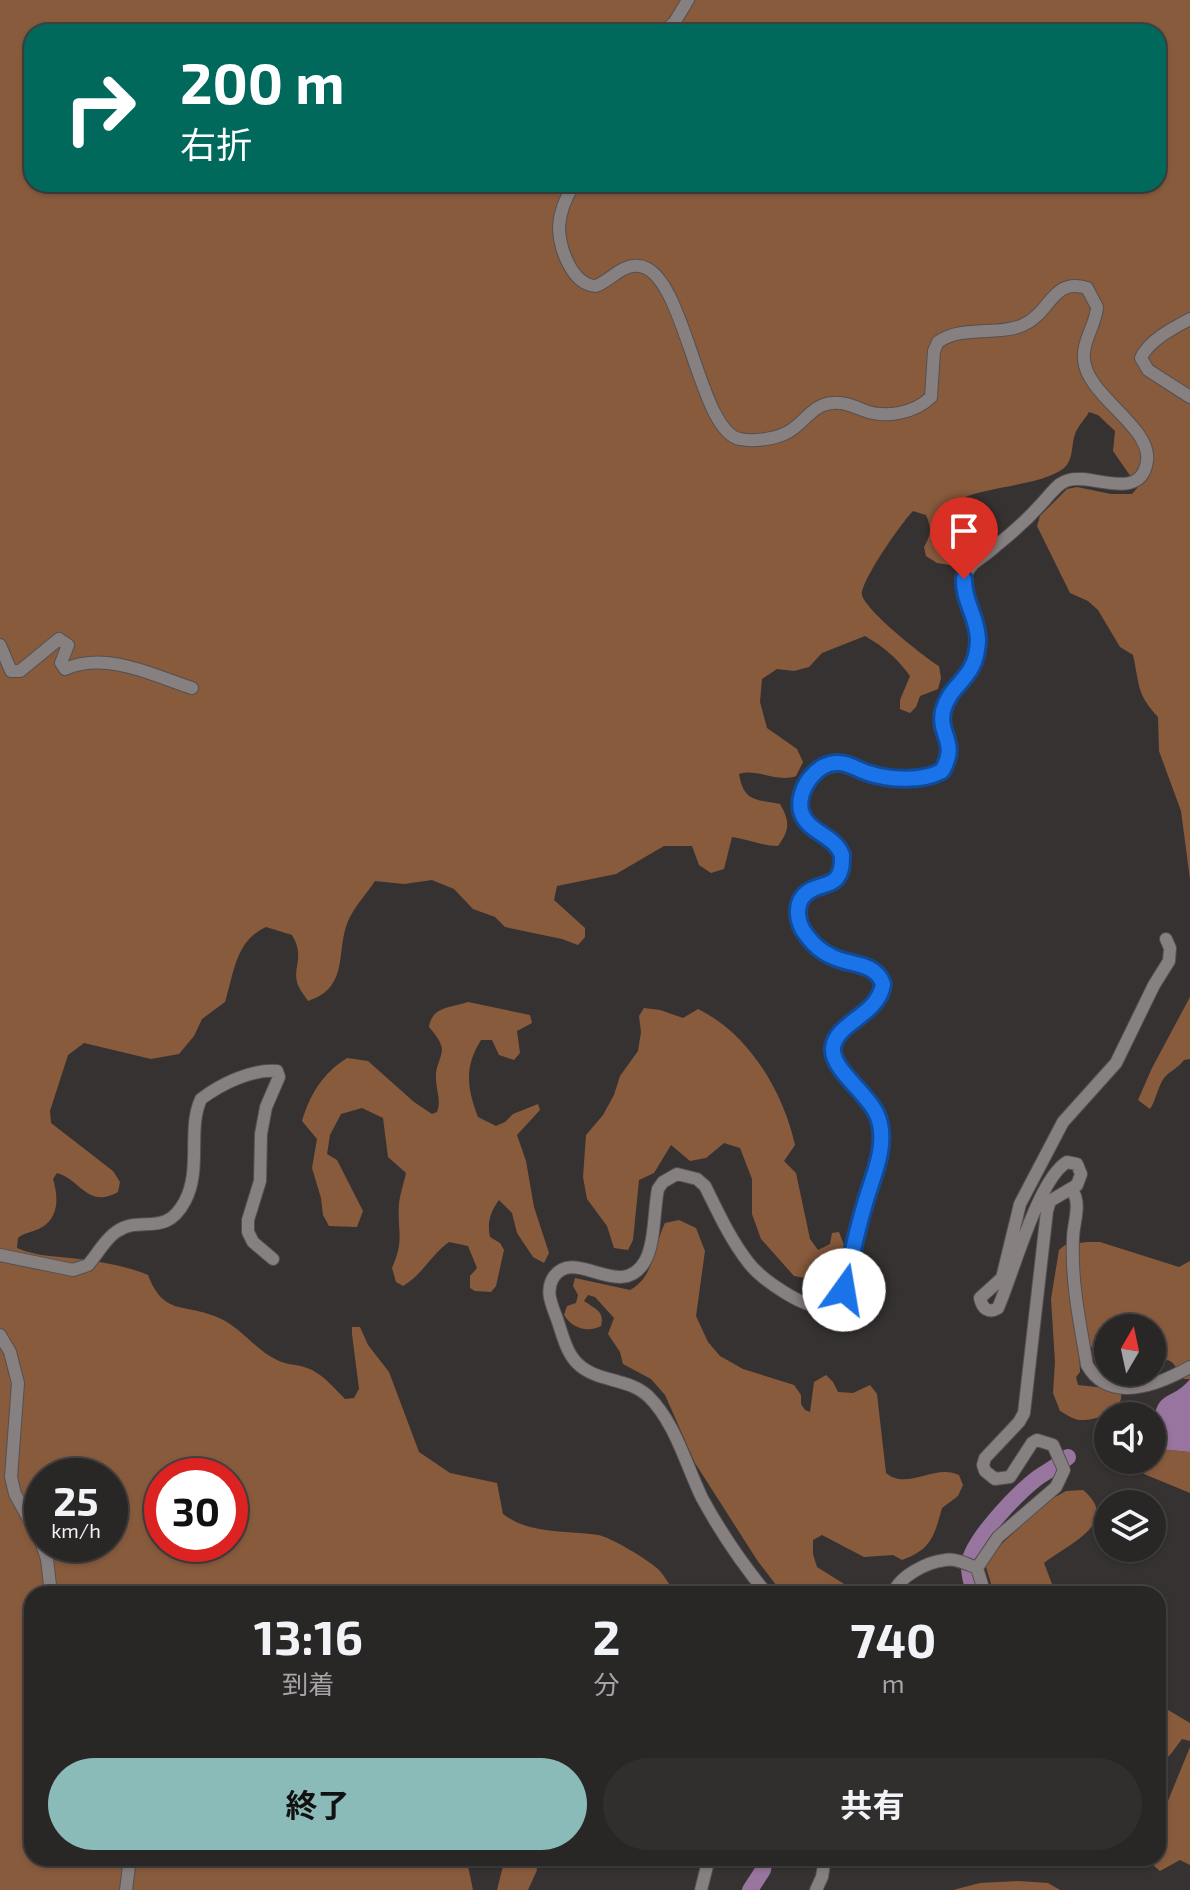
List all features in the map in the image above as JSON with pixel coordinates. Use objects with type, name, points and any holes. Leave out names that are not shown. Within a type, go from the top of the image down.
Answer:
[{"type":"street","points":[[673,24],[688,0]]},
{"type":"street","points":[[569,192],[559,226],[561,241],[574,274],[580,282],[596,286],[629,266],[646,267],[654,272],[670,299],[717,419],[732,437],[744,440],[779,436],[825,404],[847,404],[886,414],[915,410],[931,397],[934,351],[938,342],[954,335],[1024,325],[1064,286],[1074,283],[1087,288],[1097,307],[1085,348],[1084,361],[1088,371],[1096,386],[1147,450],[1145,468],[1130,483],[1121,485],[1077,478],[1058,484],[1015,530],[967,571],[964,587],[975,621],[978,644],[973,666],[944,707],[944,728],[950,751],[942,771],[925,777],[894,778],[834,762],[818,771],[802,791],[800,801],[805,820],[834,841],[842,855],[838,877],[831,883],[813,888],[802,898],[797,916],[800,926],[815,945],[830,956],[874,969],[883,984],[879,1000],[838,1036],[832,1049],[837,1064],[874,1107],[882,1135],[879,1159],[863,1208],[844,1290],[839,1298],[827,1306],[811,1305],[780,1290],[762,1276],[737,1247],[705,1186],[697,1179],[677,1174],[658,1189],[648,1255],[638,1269],[615,1278],[573,1266],[558,1273],[549,1288],[551,1305],[576,1363],[594,1374],[633,1385],[657,1406],[703,1500],[760,1586]]},
{"type":"street","points":[[1190,319],[1145,349],[1141,358],[1148,370],[1190,397]]},
{"type":"street","points":[[0,645],[11,671],[20,671],[59,639],[68,645],[61,663],[65,669],[80,663],[99,661],[192,688]]},
{"type":"street","points":[[977,1568],[998,1537],[1056,1487],[1064,1470],[1053,1445],[1037,1440],[1010,1477],[995,1479],[983,1465],[985,1458],[1024,1413],[1047,1211],[1050,1201],[1077,1185],[1081,1174],[1077,1164],[1067,1162],[1059,1167],[1045,1189],[998,1308],[987,1310],[981,1305],[980,1298],[1002,1278],[1020,1204],[1063,1122],[1116,1063],[1169,961],[1170,948],[1166,939]]},
{"type":"street","points":[[0,1255],[73,1270],[83,1268],[117,1231],[127,1227],[162,1225],[170,1220],[184,1202],[191,1185],[201,1099],[255,1072],[277,1071],[279,1077],[266,1107],[261,1134],[260,1181],[248,1220],[248,1232],[253,1242],[273,1259]]},
{"type":"street","points":[[1072,1190],[1078,1200],[1073,1234],[1074,1294],[1087,1365],[1092,1373],[1100,1381],[1112,1385],[1142,1389],[1190,1367]]},
{"type":"street","points":[[0,1335],[10,1352],[18,1383],[11,1477],[15,1494],[41,1541],[50,1586]]},
{"type":"street","points":[[896,1586],[904,1577],[944,1560],[977,1568]]},
{"type":"street","points":[[977,1568],[983,1586]]},
{"type":"street","points":[[126,1890],[129,1866]]},
{"type":"street","points":[[701,1890],[707,1866]]},
{"type":"street","points":[[816,1890],[824,1866]]},
{"type":"shaded area","points":[[0,0],[1190,0],[1190,879],[1181,811],[1159,751],[1158,717],[1142,695],[1133,655],[1120,647],[1098,610],[1088,601],[1070,593],[1037,526],[1040,516],[1067,489],[1077,487],[1111,494],[1132,494],[1138,487],[1113,451],[1115,431],[1098,415],[1089,412],[1076,431],[1070,460],[1058,472],[974,494],[951,505],[948,513],[956,529],[959,560],[950,565],[937,563],[926,556],[924,547],[929,524],[926,515],[913,511],[874,566],[863,588],[862,595],[866,602],[896,633],[939,666],[941,678],[938,689],[920,696],[910,713],[900,709],[900,700],[910,676],[890,653],[865,636],[822,653],[809,667],[794,671],[777,669],[762,679],[760,702],[767,728],[797,749],[803,762],[796,776],[789,778],[739,774],[744,790],[752,798],[780,804],[787,825],[778,846],[732,837],[724,869],[711,873],[699,865],[692,846],[664,846],[616,874],[557,886],[554,900],[585,928],[585,937],[578,945],[505,927],[495,917],[473,909],[454,889],[432,880],[404,884],[375,881],[350,917],[345,929],[340,965],[331,986],[322,995],[308,1001],[299,987],[296,976],[298,949],[292,935],[266,927],[248,941],[237,959],[225,1002],[202,1019],[194,1036],[179,1054],[151,1059],[84,1043],[68,1055],[50,1111],[51,1123],[113,1171],[120,1182],[118,1192],[108,1196],[92,1195],[57,1173],[53,1179],[56,1202],[53,1215],[44,1226],[18,1238],[17,1248],[40,1255],[114,1265],[148,1275],[154,1288],[168,1303],[225,1321],[269,1356],[318,1373],[345,1399],[354,1398],[359,1389],[352,1327],[360,1327],[368,1345],[389,1372],[419,1452],[450,1473],[497,1483],[503,1514],[514,1521],[536,1529],[604,1537],[658,1569],[670,1586],[24,1586],[24,1866],[468,1866],[473,1890],[0,1890]]},
{"type":"shaded area","points":[[1190,997],[1190,1059],[1184,1060],[1164,1078],[1150,1109],[1138,1100]]},
{"type":"shaded area","points":[[468,1002],[530,1015],[532,1023],[517,1031],[520,1053],[514,1060],[499,1055],[492,1040],[481,1040],[472,1059],[469,1078],[478,1117],[496,1126],[513,1114],[538,1104],[540,1110],[517,1135],[526,1161],[534,1207],[549,1253],[544,1263],[533,1257],[517,1233],[512,1213],[499,1200],[490,1218],[489,1232],[490,1237],[500,1243],[504,1250],[496,1286],[491,1292],[470,1288],[470,1276],[477,1268],[468,1246],[449,1242],[403,1286],[396,1282],[392,1268],[399,1242],[399,1204],[406,1173],[388,1157],[383,1118],[362,1108],[341,1114],[330,1135],[327,1154],[337,1160],[363,1211],[357,1227],[329,1226],[323,1215],[312,1168],[317,1139],[302,1121],[318,1085],[347,1058],[368,1061],[414,1102],[432,1114],[437,1112],[436,1072],[442,1049],[429,1027],[438,1011]]},
{"type":"shaded area","points":[[644,1008],[683,1018],[698,1009],[733,1033],[761,1066],[782,1104],[795,1145],[784,1161],[796,1173],[810,1239],[818,1250],[830,1244],[832,1233],[839,1232],[844,1245],[834,1270],[816,1280],[794,1276],[761,1239],[752,1214],[752,1179],[740,1148],[724,1143],[706,1158],[690,1161],[671,1145],[654,1173],[639,1180],[633,1240],[628,1250],[614,1248],[607,1226],[587,1199],[583,1177],[586,1135],[603,1115],[620,1076],[638,1051],[641,1032],[639,1016]]},
{"type":"shaded area","points":[[679,1220],[696,1228],[705,1251],[696,1316],[708,1342],[720,1356],[743,1369],[794,1385],[801,1395],[801,1404],[810,1412],[814,1382],[826,1375],[838,1392],[853,1393],[870,1385],[877,1394],[886,1473],[903,1479],[940,1472],[959,1475],[963,1485],[958,1496],[942,1508],[930,1540],[920,1551],[902,1560],[893,1555],[864,1557],[822,1535],[813,1540],[817,1567],[847,1586],[777,1586],[695,1463],[665,1395],[651,1379],[623,1364],[620,1352],[608,1334],[614,1318],[595,1297],[588,1295],[584,1301],[600,1314],[601,1326],[580,1328],[564,1315],[567,1306],[576,1303],[575,1278],[630,1290],[638,1284],[649,1269],[665,1223]]},
{"type":"shaded area","points":[[1100,1242],[1179,1267],[1190,1261],[1190,1379],[1184,1379],[1166,1360],[1166,1314],[1094,1314],[1094,1348],[1079,1350],[1078,1385],[1114,1389],[1121,1393],[1121,1400],[1094,1402],[1093,1419],[1079,1420],[1060,1411],[1053,1393],[1055,1362],[1051,1299],[1059,1250],[1065,1245]]},
{"type":"shaded area","points":[[1190,1379],[1190,1452],[1166,1450],[1166,1402],[1160,1402]]},
{"type":"shaded area","points":[[1166,1450],[1190,1452],[1190,1493],[1144,1474],[1166,1474]]},
{"type":"shaded area","points":[[1083,1490],[1094,1502],[1094,1523],[1087,1532],[1044,1563],[1054,1586],[992,1586],[986,1567],[992,1553],[1046,1502],[1066,1491]]},
{"type":"shaded area","points":[[1166,1709],[1190,1723],[1190,1741],[1182,1739],[1166,1758]]},
{"type":"shaded area","points":[[1190,1747],[1190,1865],[1180,1860],[1160,1871],[1154,1866],[1166,1866],[1166,1806]]},
{"type":"shaded area","points":[[503,1866],[536,1866],[528,1890],[497,1890]]},
{"type":"shaded area","points":[[980,1883],[1048,1883],[1060,1890],[953,1890]]},
{"type":"waterway","points":[[972,1586],[969,1563],[978,1542],[1018,1495],[1068,1457]]},
{"type":"waterway","points":[[750,1890],[764,1866]]},
{"type":"route","points":[[844,1290],[863,1208],[879,1159],[882,1135],[874,1107],[837,1064],[832,1049],[838,1036],[879,1000],[883,984],[874,969],[830,956],[815,945],[800,926],[797,916],[802,898],[813,888],[831,883],[838,877],[842,855],[834,841],[805,820],[800,801],[808,782],[825,765],[834,762],[894,778],[934,776],[942,771],[950,751],[942,717],[944,707],[950,695],[968,676],[978,644],[978,632],[965,595],[964,579]]}]
